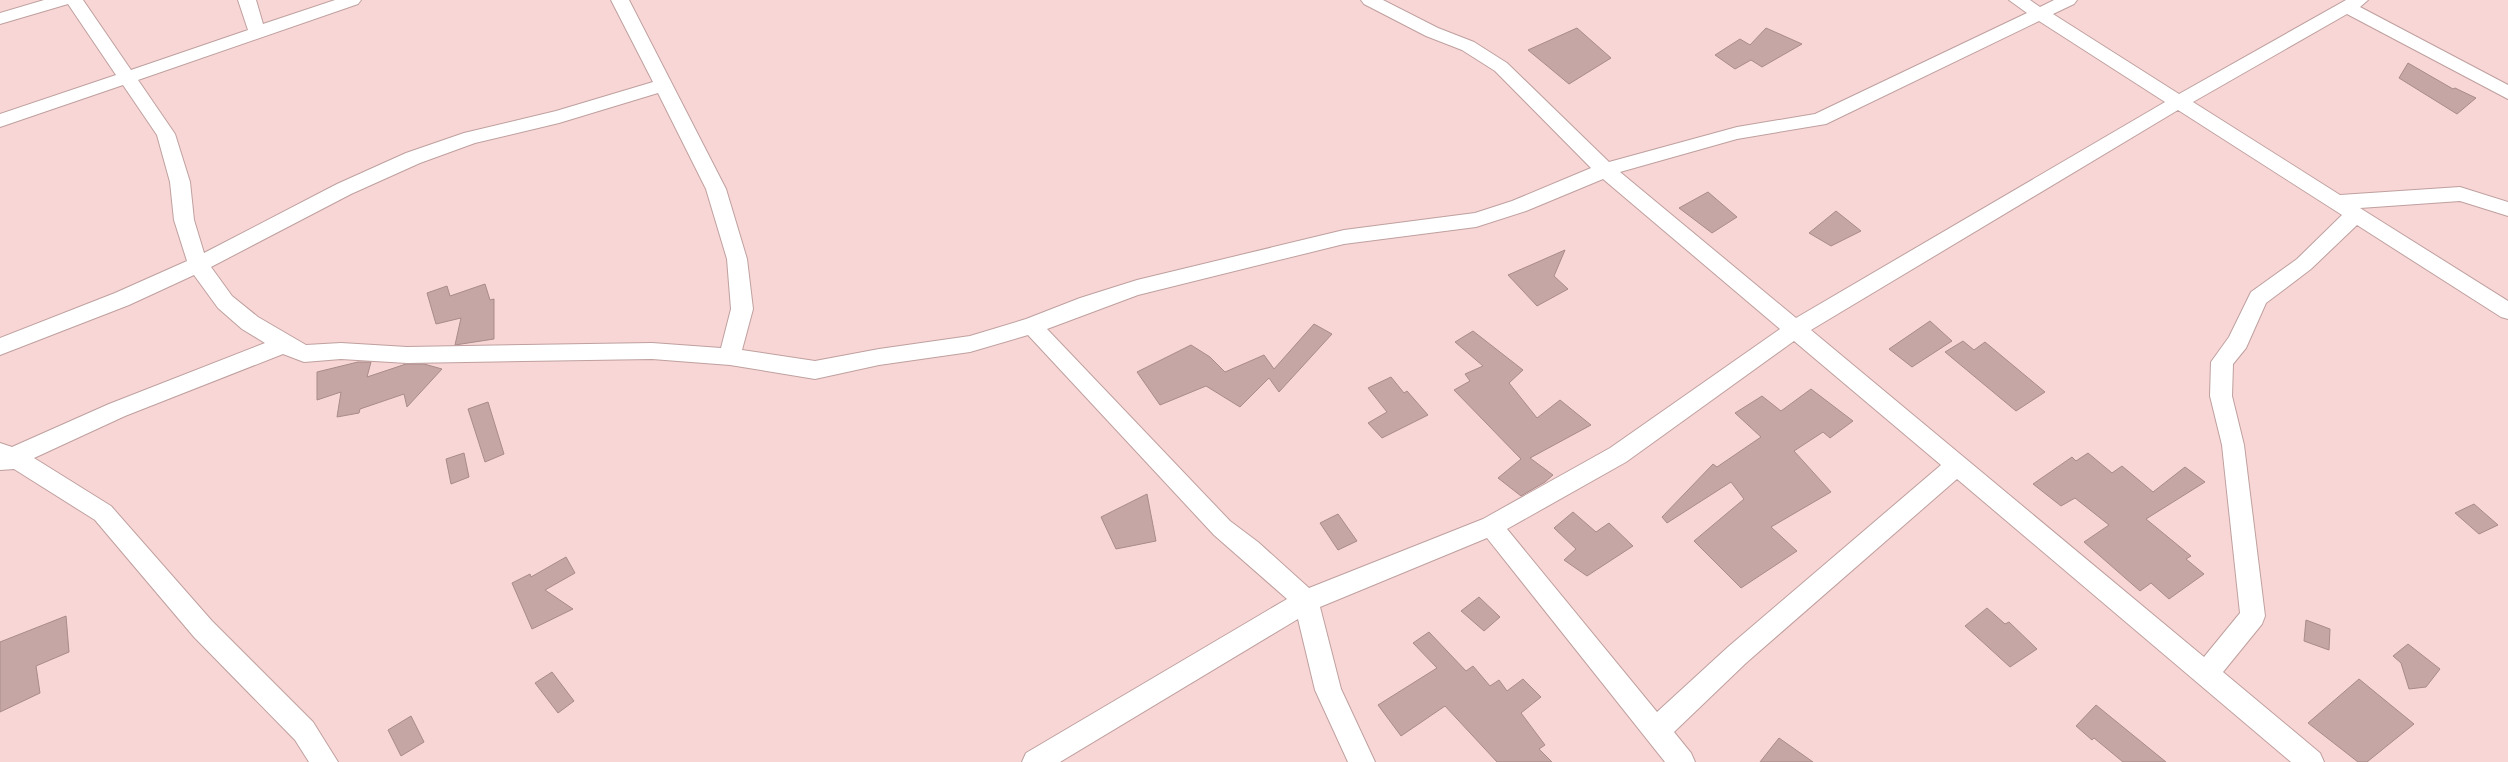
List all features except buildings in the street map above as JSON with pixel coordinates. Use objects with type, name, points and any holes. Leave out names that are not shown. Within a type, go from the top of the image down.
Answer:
[{"type":"street","points":[[0,19],[63,0]]},
{"type":"street","points":[[74,0],[166,134],[180,182],[184,220],[198,265],[225,302],[250,323],[284,345],[304,354],[341,351],[407,355],[652,350],[730,357],[815,370],[879,357],[970,344],[1032,326],[1087,304],[1137,288],[1344,237],[1476,220],[1519,206],[1605,170],[1677,148],[1737,133],[1819,120],[2068,0]]},
{"type":"street","points":[[247,0],[257,32]]},
{"type":"street","points":[[0,121],[126,76],[352,0]]},
{"type":"street","points":[[620,0],[716,189],[737,259],[742,308],[730,357]]},
{"type":"street","points":[[1370,0],[1432,32],[1468,46],[1501,67],[1605,170],[2310,762]]},
{"type":"street","points":[[2018,0],[2508,311]]},
{"type":"street","points":[[1035,762],[1306,601],[1491,526],[1618,454],[1795,329],[2177,102],[2353,4],[2508,93]]},
{"type":"street","points":[[0,347],[122,299],[198,265],[344,189],[413,158],[471,138],[559,117],[662,85]]},
{"type":"street","points":[[2206,674],[2253,616],[2233,445],[2221,396],[2222,362],[2238,342],[2258,298],[2304,264],[2346,208],[2460,194],[2508,209]]},
{"type":"street","points":[[1032,326],[1099,400],[1222,528],[1249,549],[1306,601],[1328,690],[1362,762]]},
{"type":"street","points":[[4,458],[117,410],[284,345]]},
{"type":"street","points":[[4,458],[103,513],[203,629],[304,732],[325,762]]},
{"type":"street","points":[[1656,731],[1737,655],[1957,465]]},
{"type":"street","points":[[1491,526],[1682,762]]}]
